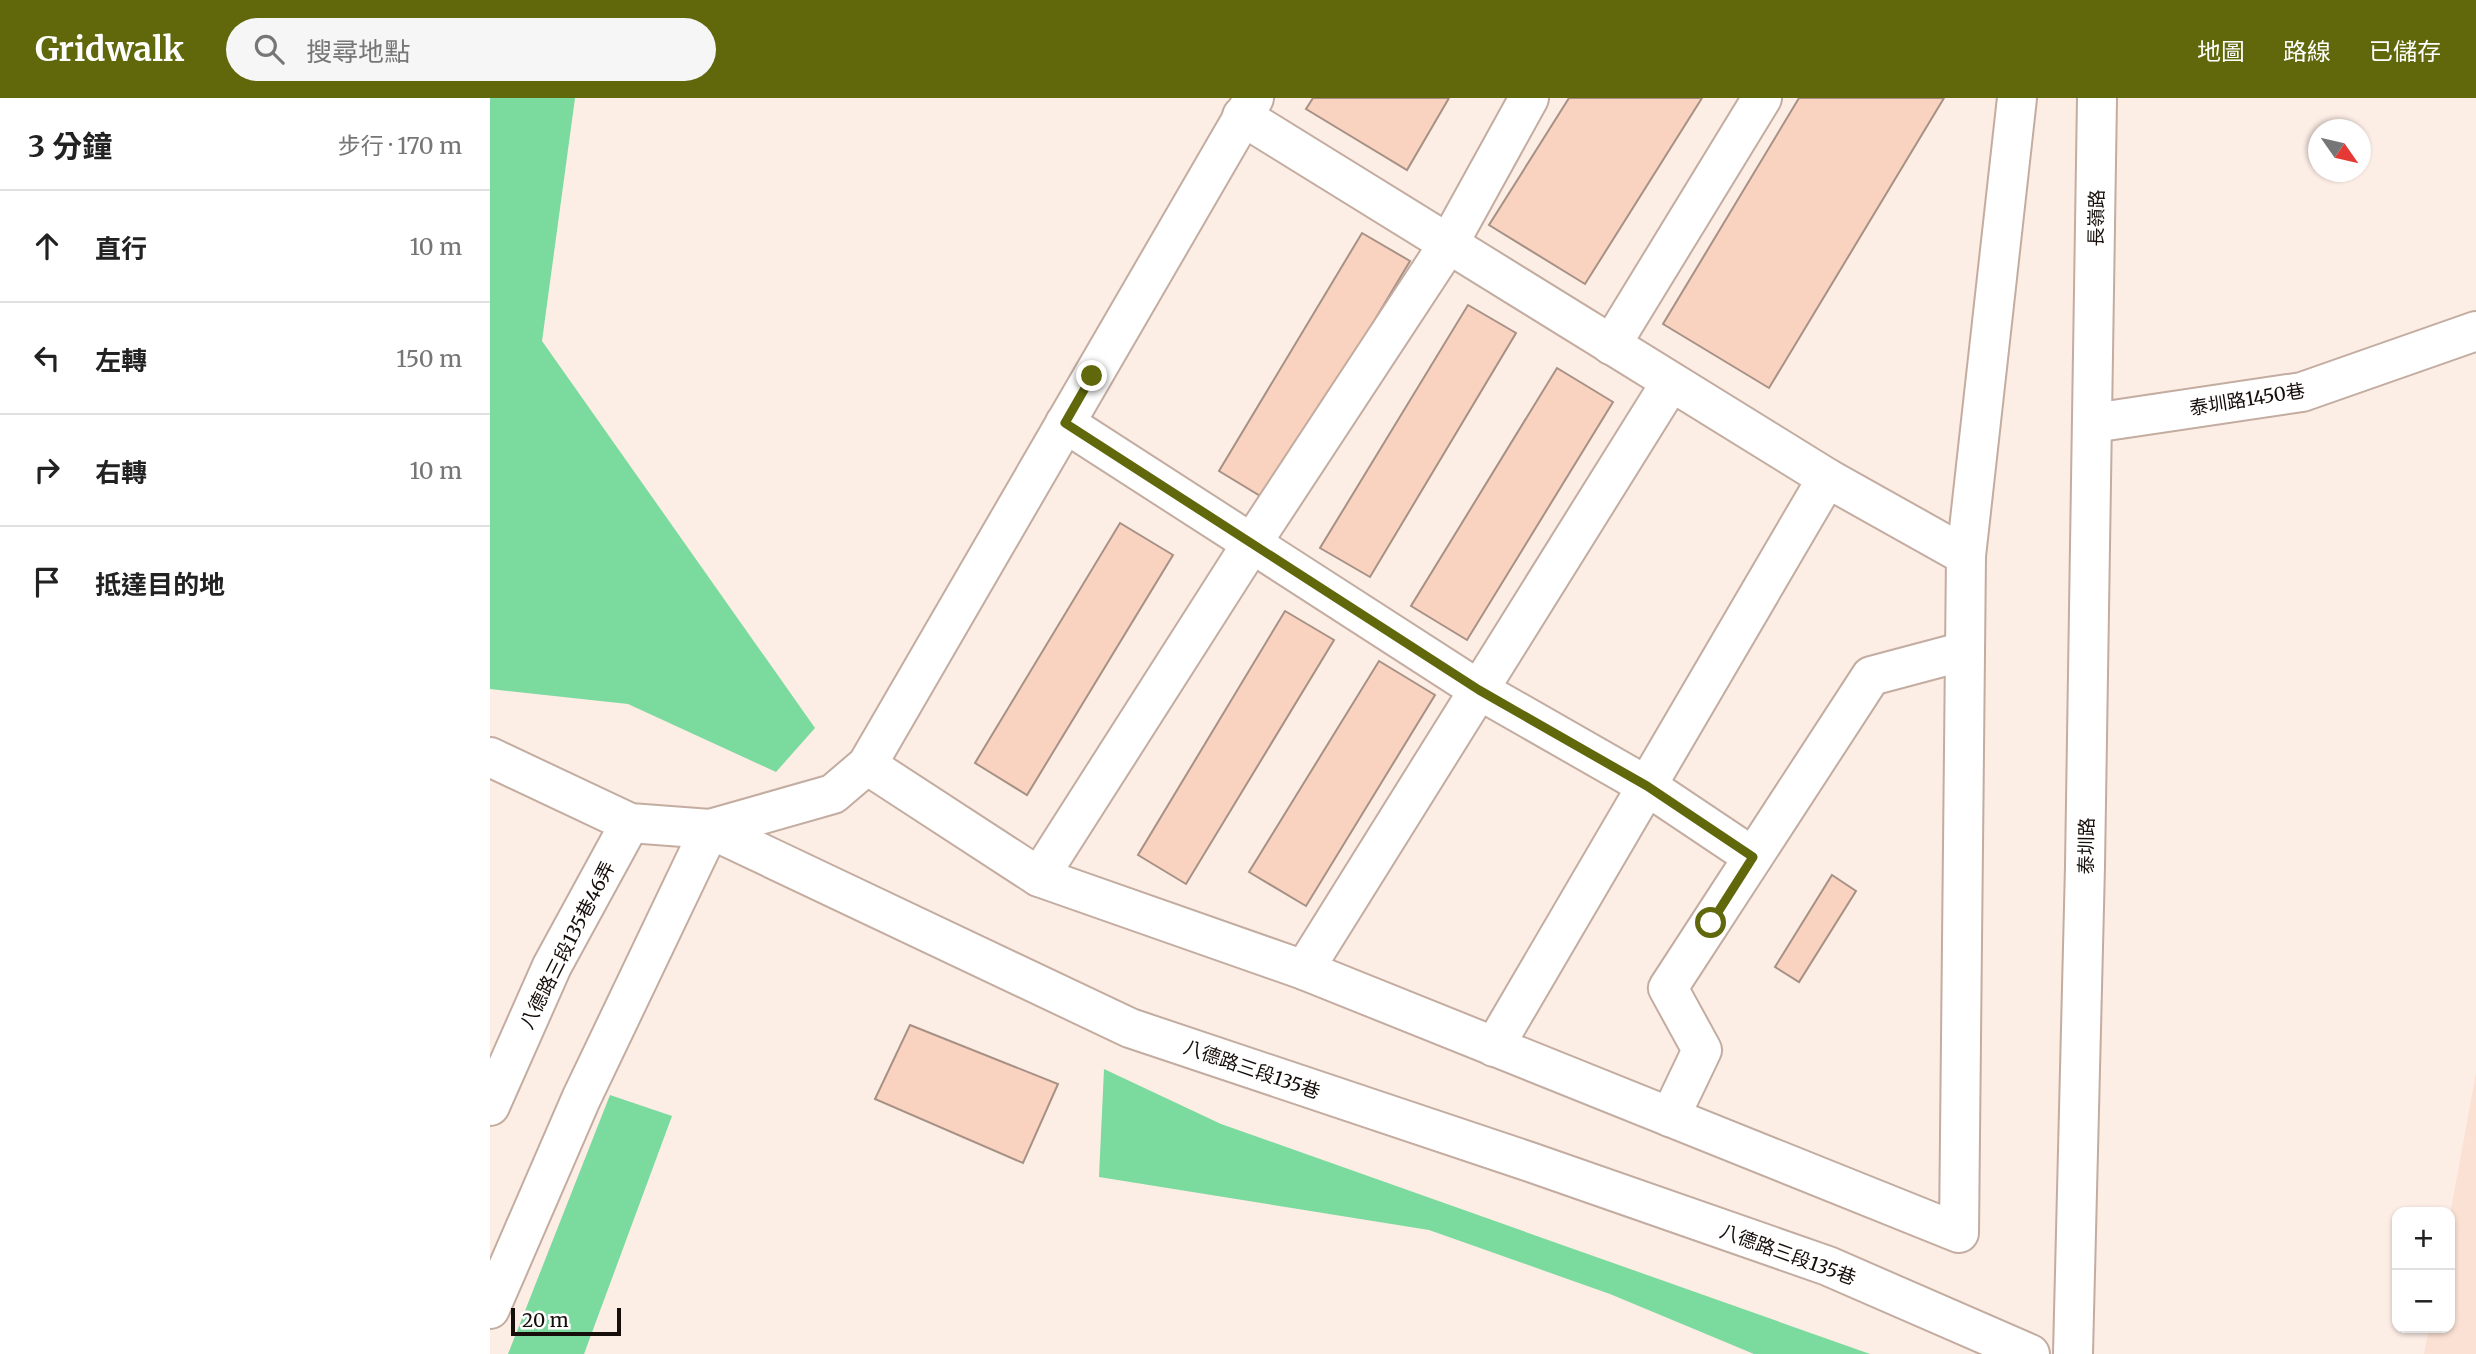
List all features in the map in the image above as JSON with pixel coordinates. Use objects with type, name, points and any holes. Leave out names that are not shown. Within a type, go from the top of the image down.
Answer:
[{"type":"street","points":[[1040,877],[1252,543],[1449,243],[1529,98]]},
{"type":"street","points":[[1611,345],[1762,98]]},
{"type":"street","points":[[867,765],[1040,877],[1304,970],[1959,1233],[1966,556],[2017,98]]},
{"type":"street","name":"長嶺路","points":[[2094,337],[2098,98]]},
{"type":"street","points":[[490,1309],[581,1099],[710,829],[834,794],[867,765],[1248,107],[1449,243],[1611,345],[1827,478],[1966,556]]},
{"type":"street","name":"泰圳路1450巷","points":[[2093,423],[2302,392],[2476,331]]},
{"type":"street","name":"泰圳路","points":[[2073,1354],[2094,337]]},
{"type":"street","points":[[1304,970],[1671,382]]},
{"type":"street","points":[[1065,423],[1479,690],[1647,786],[1753,857]]},
{"type":"street","points":[[1494,1047],[1827,478]]},
{"type":"street","points":[[1670,1117],[1702,1050],[1668,988],[1871,677],[1965,651]]},
{"type":"street","name":"八德路三段135巷","points":[[490,757],[630,823],[710,829],[1130,1028],[1530,1162],[1828,1266],[2030,1354]]},
{"type":"street","name":"八德路三段135巷46弄","points":[[490,1106],[552,966],[630,823]]},
{"type":"shaded area","points":[[2476,1073],[2476,1354],[2424,1354],[2428,1333],[2455,1333],[2455,1207],[2451,1207]]},
{"type":"green space","points":[[490,98],[575,98],[542,341],[815,728],[776,772],[628,704],[490,689]]},
{"type":"green space","points":[[1104,1069],[1221,1124],[1870,1354],[1754,1354],[1610,1294],[1429,1230],[1099,1177]]},
{"type":"green space","points":[[610,1095],[672,1116],[584,1354],[508,1354]]},
{"type":"building","points":[[1313,98],[1449,98],[1407,170],[1306,109]]},
{"type":"building","points":[[1569,98],[1702,98],[1585,284],[1489,225]]},
{"type":"building","points":[[1799,98],[1944,98],[1769,388],[1663,324]]},
{"type":"building","points":[[1362,233],[1410,261],[1267,500],[1219,471]]},
{"type":"building","points":[[1468,305],[1516,333],[1370,577],[1320,548]]},
{"type":"building","points":[[1557,368],[1613,402],[1467,640],[1411,606]]},
{"type":"building","points":[[1120,523],[1173,555],[1027,795],[975,763]]},
{"type":"building","points":[[1285,611],[1334,640],[1186,884],[1138,855]]},
{"type":"building","points":[[1379,661],[1435,695],[1306,906],[1249,872]]},
{"type":"building","points":[[1832,875],[1856,891],[1799,982],[1775,967]]},
{"type":"building","points":[[910,1025],[1058,1084],[1023,1163],[875,1099]]},
{"type":"route","points":[[1092,376],[1065,423],[1479,690],[1647,786],[1753,857],[1711,923]]}]
